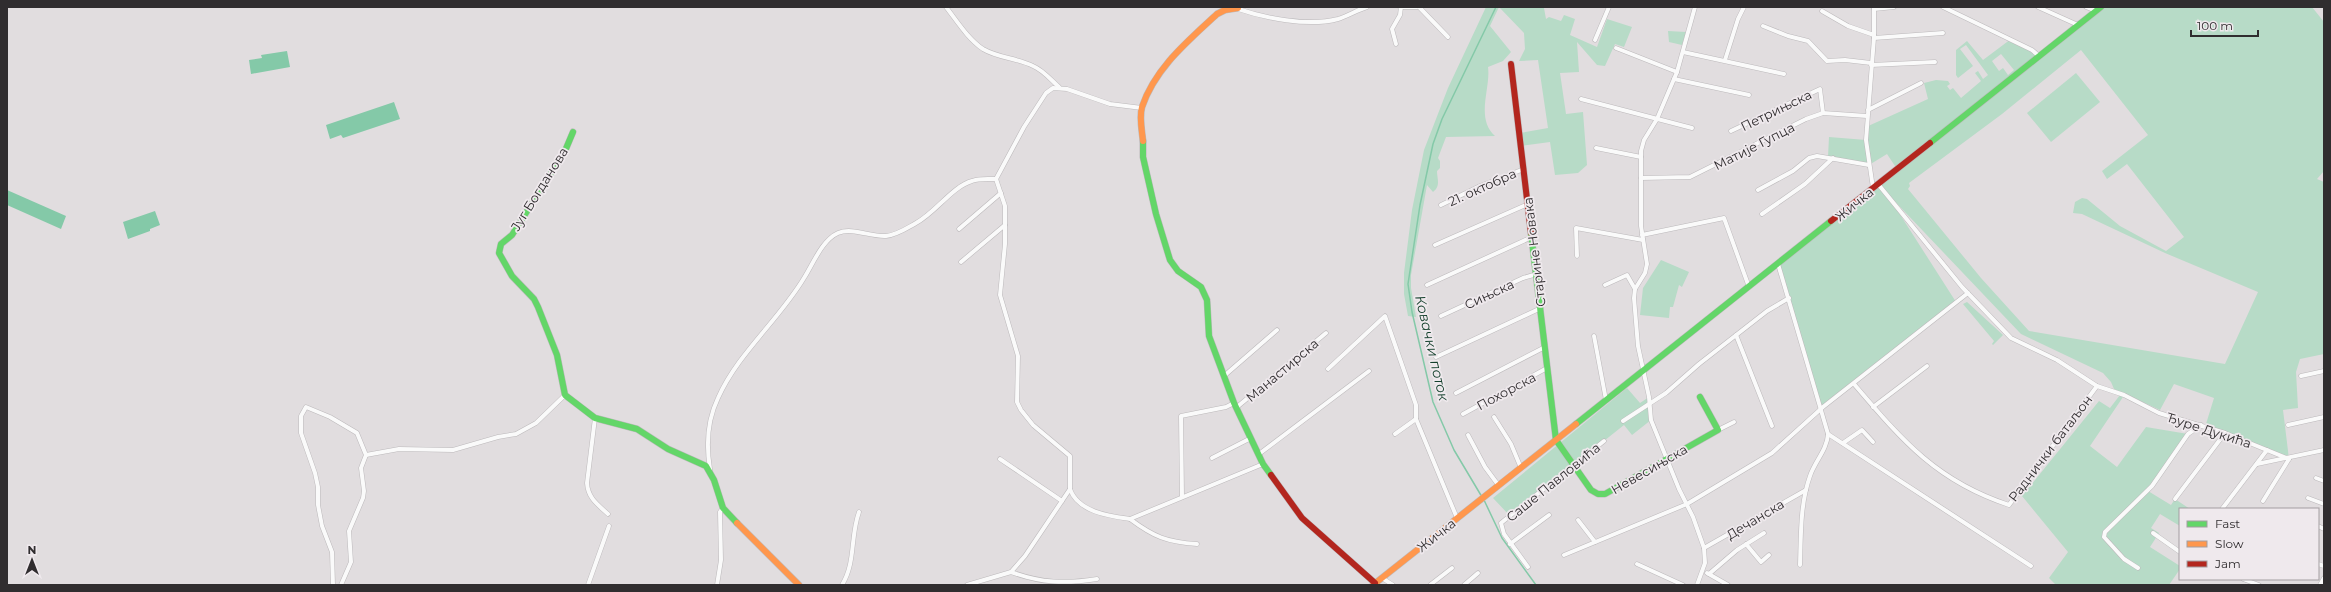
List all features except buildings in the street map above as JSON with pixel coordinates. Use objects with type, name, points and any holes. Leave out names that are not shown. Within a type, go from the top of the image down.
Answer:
[{"type":"street","points":[[946,7],[972,40],[983,49],[1031,65],[1040,70],[1059,87],[1110,104],[1142,108]]},
{"type":"street","points":[[1366,7],[1338,18],[1322,22],[1269,18],[1236,8],[1217,14],[1175,53],[1162,69],[1142,108],[1143,157],[1156,214],[1170,260],[1178,271],[1201,287],[1207,300],[1209,336],[1236,405],[1263,464],[1302,518],[1374,584]]},
{"type":"street","points":[[1396,44],[1392,29],[1400,16],[1400,7],[1418,7],[1448,37]]},
{"type":"street","points":[[1595,40],[1609,7]]},
{"type":"street","points":[[1635,289],[1646,269],[1642,235],[1641,178],[1641,157],[1644,140],[1657,119],[1677,72],[1695,7]]},
{"type":"street","points":[[1725,60],[1738,19],[1744,7]]},
{"type":"street","points":[[1876,186],[1869,165],[1866,148],[1867,116],[1874,37],[1874,8],[1894,7]]},
{"type":"street","points":[[1943,7],[2032,50],[2039,56]]},
{"type":"street","points":[[2038,7],[2078,25]]},
{"type":"street","points":[[2086,7],[2099,9]]},
{"type":"street","name":"Жичка","points":[[1374,584],[2099,9]]},
{"type":"street","points":[[1822,11],[1848,26],[1874,37],[1943,33]]},
{"type":"street","points":[[1764,26],[1788,36],[1808,41],[1827,61],[1845,60],[1871,64],[1935,62]]},
{"type":"street","points":[[1616,48],[1677,72]]},
{"type":"street","points":[[1682,52],[1725,60],[1784,74]]},
{"type":"street","name":"Старине Новака","points":[[1511,64],[1533,237],[1556,440]]},
{"type":"street","points":[[1674,79],[1749,95]]},
{"type":"street","points":[[1868,110],[1921,83]]},
{"type":"street","points":[[1059,87],[1046,93],[996,179],[1006,206],[1006,226],[1000,295],[1018,356],[1017,402],[1021,410],[1033,425],[1070,456],[1070,489],[1078,502],[1092,510],[1109,516],[1130,519],[1158,538],[1172,543],[1197,544]]},
{"type":"street","name":"Петрињска","points":[[1731,132],[1820,89],[1823,114]]},
{"type":"street","points":[[1581,99],[1692,128]]},
{"type":"street","name":"Матије Гупца","points":[[1641,178],[1690,177],[1806,119],[1823,114],[1867,116]]},
{"type":"street","name":"Југ Богданова","points":[[565,395],[561,384],[557,356],[538,307],[534,299],[512,276],[499,253],[501,244],[512,235],[565,151],[572,132]]},
{"type":"street","points":[[1596,148],[1641,157]]},
{"type":"street","points":[[1758,190],[1793,171],[1810,158],[1817,156],[1869,165]]},
{"type":"street","points":[[1762,214],[1805,184],[1833,158]]},
{"type":"street","name":"21. октобра","points":[[1440,205],[1480,186],[1524,169]]},
{"type":"street","points":[[799,585],[724,508],[718,496],[710,469],[707,438],[711,415],[718,397],[735,370],[788,304],[828,240],[838,233],[846,231],[887,236],[899,232],[931,213],[960,187],[971,181],[996,179]]},
{"type":"street","name":"Ђуре Дукића","points":[[1876,186],[1968,293],[2011,338],[2057,360],[2097,386],[2132,399],[2159,413],[2225,433],[2289,459]]},
{"type":"street","points":[[959,229],[1001,193]]},
{"type":"street","points":[[1435,245],[1528,204]]},
{"type":"street","points":[[1642,235],[1724,218],[1749,287]]},
{"type":"street","points":[[961,262],[1006,226]]},
{"type":"street","points":[[1577,256],[1576,228],[1643,240]]},
{"type":"street","points":[[1427,285],[1533,237]]},
{"type":"street","points":[[1778,264],[1828,434],[1826,443],[1810,475],[1806,490],[1801,525],[1800,565]]},
{"type":"street","name":"Сињска","points":[[1440,316],[1523,278],[1537,274]]},
{"type":"street","points":[[1605,285],[1627,275],[1635,289],[1638,346],[1651,420],[1704,548],[1706,559],[1697,585]]},
{"type":"street","points":[[1564,554],[1687,504],[1772,453],[1820,410],[1968,293]]},
{"type":"street","points":[[1623,421],[1649,405],[1767,311],[1789,298]]},
{"type":"street","points":[[1436,357],[1541,308]]},
{"type":"street","points":[[1328,370],[1385,316],[1416,405],[1416,419],[1457,518]]},
{"type":"street","points":[[1224,376],[1277,330]]},
{"type":"street","name":"Манастирска","points":[[1236,405],[1326,333]]},
{"type":"street","points":[[1736,335],[1772,426]]},
{"type":"street","points":[[1594,336],[1606,400]]},
{"type":"street","points":[[1456,393],[1545,347]]},
{"type":"street","points":[[1873,407],[1927,366]]},
{"type":"street","name":"Похорска","points":[[1463,414],[1547,368]]},
{"type":"street","points":[[2301,376],[2324,371]]},
{"type":"street","points":[[1259,454],[1369,372]]},
{"type":"street","name":"Раднички батаљон","points":[[1854,384],[1908,445],[1944,475],[1976,492],[2009,505],[2097,386]]},
{"type":"street","points":[[366,455],[399,449],[453,450],[498,437],[516,434],[536,423],[565,395],[595,418],[637,429],[668,449],[702,463],[710,469]]},
{"type":"street","points":[[1700,397],[1718,430]]},
{"type":"street","points":[[1182,497],[1181,416],[1236,405]]},
{"type":"street","points":[[333,585],[332,552],[322,526],[318,505],[318,487],[315,473],[301,433],[301,416],[306,407],[330,417],[357,433],[366,455],[362,468],[364,491],[363,498],[349,531],[351,562],[341,585]]},
{"type":"street","points":[[1494,417],[1511,444],[1521,468]]},
{"type":"street","points":[[2288,425],[2324,417]]},
{"type":"street","points":[[595,418],[587,491],[597,505],[608,514]]},
{"type":"street","points":[[1395,434],[1416,419]]},
{"type":"street","name":"Невесињска","points":[[1556,440],[1591,490],[1602,494],[1666,457],[1734,422]]},
{"type":"street","points":[[2138,568],[2124,558],[2104,537],[2105,532],[2152,486],[2188,434],[2202,425]]},
{"type":"street","points":[[1843,443],[1862,430],[1873,442]]},
{"type":"street","points":[[2175,499],[2225,433]]},
{"type":"street","points":[[1828,434],[2031,566]]},
{"type":"street","points":[[1468,435],[1485,467],[1498,486]]},
{"type":"street","points":[[1212,458],[1251,438]]},
{"type":"street","name":"Саше Павловића","points":[[1528,567],[1510,544],[1502,530],[1501,523],[1573,464],[1604,441]]},
{"type":"street","points":[[2223,508],[2268,450]]},
{"type":"street","points":[[2256,464],[2289,459],[2324,450]]},
{"type":"street","points":[[2263,501],[2289,459]]},
{"type":"street","points":[[1000,460],[1062,501]]},
{"type":"street","points":[[1130,519],[1263,464]]},
{"type":"street","points":[[2316,478],[2324,481]]},
{"type":"street","points":[[1011,572],[1030,549],[1070,489]]},
{"type":"street","name":"Дечанска","points":[[1704,548],[1800,492],[1806,490]]},
{"type":"street","points":[[2308,498],[2324,504]]},
{"type":"street","points":[[717,585],[721,560],[720,512],[724,508]]},
{"type":"street","points":[[842,585],[852,564],[854,525],[859,512]]},
{"type":"street","name":"Саше Павловића","points":[[1510,544],[1549,515]]},
{"type":"street","points":[[1578,520],[1595,542]]},
{"type":"street","points":[[588,585],[609,526]]},
{"type":"street","points":[[2154,532],[2179,551]]},
{"type":"street","points":[[1709,574],[1746,544],[1764,533]]},
{"type":"street","points":[[1746,544],[1761,562],[1769,555]]},
{"type":"street","points":[[1637,564],[1683,585]]},
{"type":"street","points":[[1430,585],[1452,568]]},
{"type":"street","points":[[1703,571],[1728,585]]},
{"type":"street","points":[[967,585],[1011,572],[1042,581],[1070,583],[1096,579]]},
{"type":"street","points":[[1464,585],[1478,573]]},
{"type":"street","points":[[1382,578],[1392,585]]},
{"type":"street","points":[[2320,585],[2324,578]]},
{"type":"street","points":[[2246,580],[2259,585]]},
{"type":"shaded area","points":[[1486,7],[1499,7],[1490,26],[1511,52],[1503,61],[1488,67],[1485,112],[1489,129],[1495,136],[1446,137],[1438,158],[1440,161],[1440,168],[1437,171],[1437,187],[1433,192],[1427,185],[1411,275],[1411,288],[1416,317],[1408,316],[1404,294],[1404,273],[1412,210],[1424,150],[1448,88]]},
{"type":"shaded area","points":[[1499,7],[1544,8],[1546,19],[1549,17],[1561,21],[1564,15],[1575,19],[1570,35],[1597,47],[1607,19],[1632,27],[1624,47],[1615,44],[1605,66],[1597,65],[1577,42],[1579,72],[1560,73],[1566,114],[1583,112],[1587,165],[1578,173],[1555,175],[1550,142],[1521,146],[1520,133],[1548,128],[1538,60],[1519,61],[1525,49],[1524,33]]},
{"type":"shaded area","points":[[2101,7],[2312,7],[2324,22],[2324,171],[2317,179],[2324,182],[2324,354],[2300,359],[2296,372],[2298,408],[2283,410],[2289,459],[2206,424],[2214,398],[2174,384],[2160,410],[2114,389],[2111,382],[2103,373],[2021,334],[1885,191],[1956,302],[1820,410],[1778,264],[1897,169],[1887,154],[1869,165],[1828,157],[1829,137],[1866,140],[1866,127],[1928,99],[1924,83],[1936,80],[1948,81],[1950,84],[1947,86],[1950,90],[1953,88],[1961,98],[1981,81],[1975,73],[1978,71],[1983,79],[1988,75],[1966,45],[1960,49],[1973,66],[1958,78],[1956,75],[1956,50],[1967,41],[1983,60],[2011,39],[2039,56]],"holes":[[[2081,50],[2148,135],[2102,171],[2107,179],[2127,164],[2184,237],[2166,251],[2120,226],[2087,199],[2082,198],[2075,202],[2073,213],[2082,214],[2165,253],[2258,292],[2225,364],[2029,331],[1981,278],[1908,189],[1910,186],[1909,183],[2002,114]],[[2001,54],[2014,70],[2008,75],[2003,68],[1999,71],[1992,61]]]},
{"type":"shaded area","points":[[1668,31],[1686,32],[1682,45],[1669,42]]},
{"type":"shaded area","points":[[287,51],[290,67],[251,74],[249,60],[262,58],[261,55]]},
{"type":"shaded area","points":[[2076,73],[2100,102],[2051,142],[2027,113]]},
{"type":"shaded area","points":[[394,102],[400,119],[343,138],[341,135],[330,139],[326,125]]},
{"type":"shaded area","points":[[7,190],[66,216],[61,229],[7,205]]},
{"type":"shaded area","points":[[155,211],[160,225],[150,229],[150,231],[128,239],[123,222]]},
{"type":"shaded area","points":[[1661,260],[1689,272],[1682,287],[1679,285],[1673,307],[1670,307],[1669,318],[1640,315],[1643,288]]},
{"type":"shaded area","points":[[1967,302],[2003,335],[1993,345],[1992,344],[1994,341],[1963,304]]},
{"type":"shaded area","points":[[1627,388],[1640,403],[1649,397],[1651,420],[1632,435],[1624,425],[1510,516],[1493,498]]},
{"type":"shaded area","points":[[2120,395],[2123,397],[2090,446],[2117,467],[2146,427],[2188,434],[2148,491],[2171,505],[2175,499],[2188,508],[2179,508],[2179,525],[2160,514],[2151,528],[2159,533],[2150,547],[2179,565],[2179,570],[2169,585],[2056,585],[2049,578],[2068,552],[2022,496],[2099,401],[2110,408]]},
{"type":"waterway","name":"Ковачки поток","points":[[1482,497],[1454,450],[1433,402],[1412,312],[1408,284],[1420,205],[1433,144],[1442,119],[1496,7]]},
{"type":"waterway","name":"Ковачки поток","points":[[1484,500],[1502,538],[1536,585]]},
{"type":"traffic: fast","points":[[1930,143],[2101,7]]},
{"type":"traffic: fast","points":[[573,132],[565,151],[512,235],[501,244],[499,253],[512,276],[534,299],[538,307],[557,355],[565,395],[595,418],[637,429],[668,449],[706,466],[714,480],[723,508],[737,523]]},
{"type":"traffic: fast","points":[[1143,141],[1143,157],[1156,214],[1170,260],[1178,271],[1201,287],[1207,300],[1209,336],[1234,403],[1263,464],[1271,475]]},
{"type":"traffic: fast","points":[[1576,424],[1831,221]]},
{"type":"traffic: fast","points":[[1531,233],[1556,440],[1591,490],[1598,494],[1605,494],[1718,430],[1700,397]]},
{"type":"traffic: slow","points":[[1143,141],[1141,111],[1155,80],[1184,45],[1217,14],[1225,10],[1238,8]]},
{"type":"traffic: slow","points":[[1373,585],[1576,424]]},
{"type":"traffic: slow","points":[[737,523],[799,585]]},
{"type":"traffic: jam","points":[[1511,64],[1531,233]]},
{"type":"traffic: jam","points":[[1831,221],[1930,143]]},
{"type":"traffic: jam","points":[[1271,475],[1302,518],[1375,583]]}]
